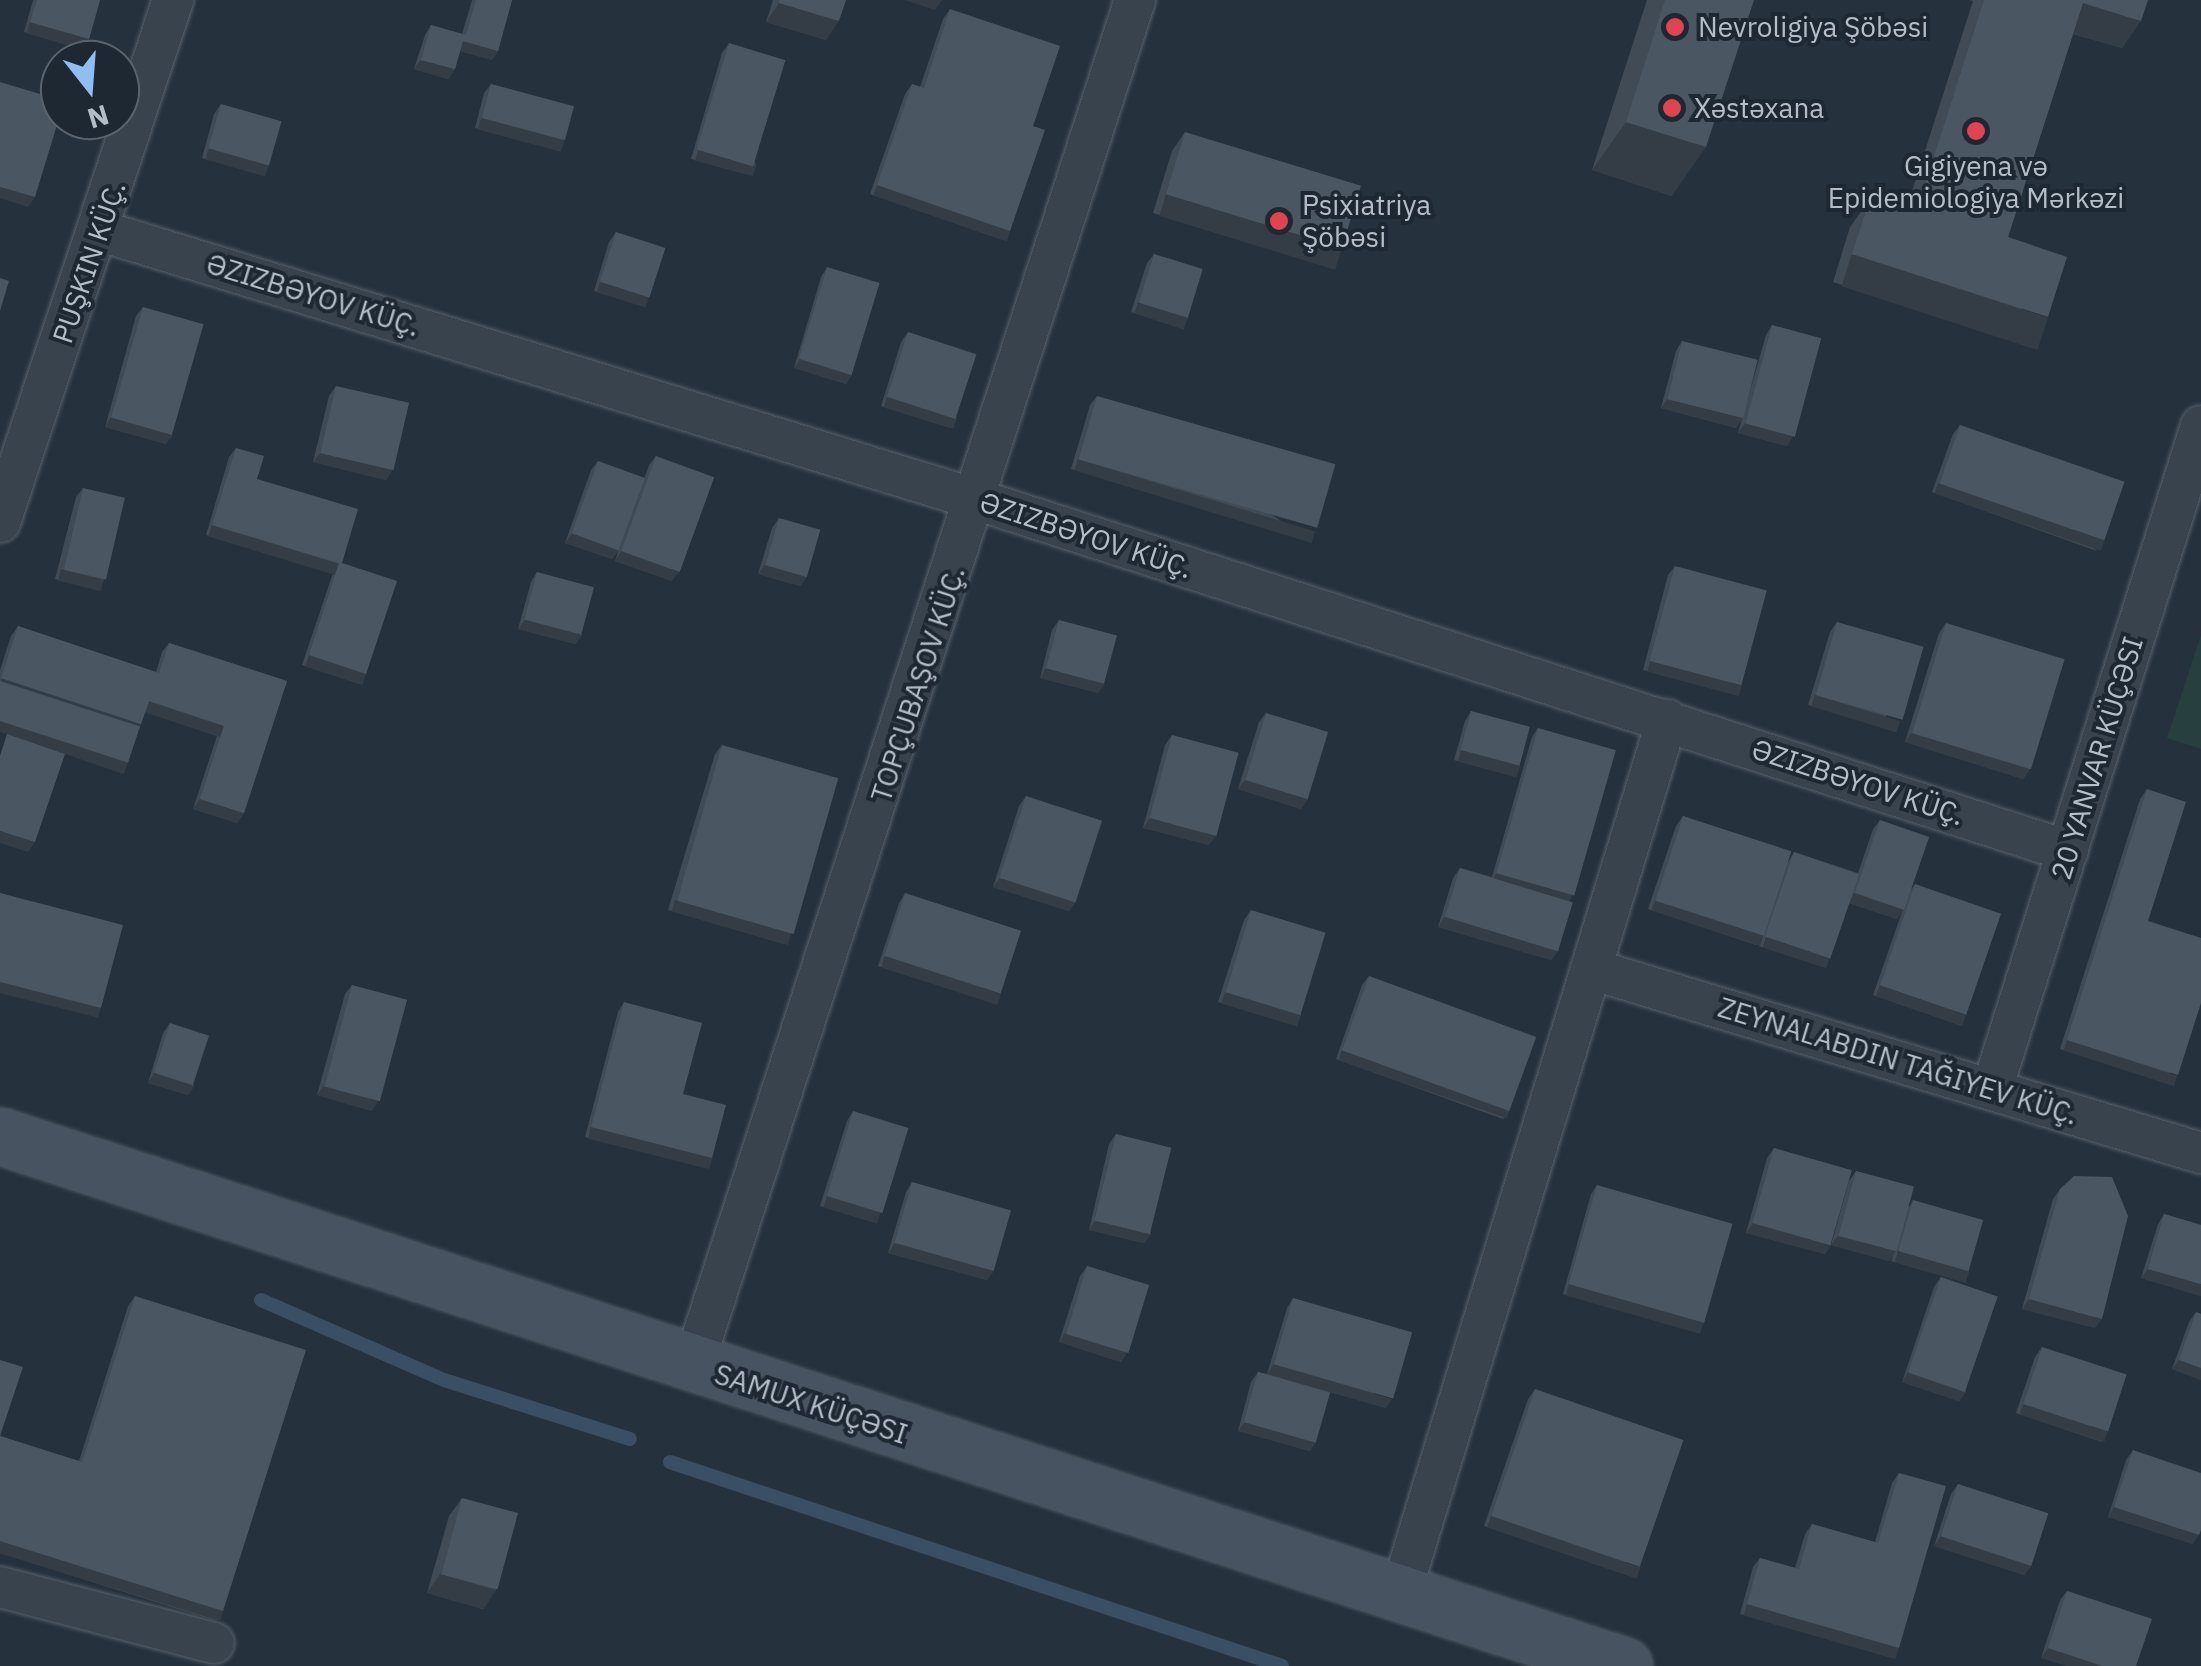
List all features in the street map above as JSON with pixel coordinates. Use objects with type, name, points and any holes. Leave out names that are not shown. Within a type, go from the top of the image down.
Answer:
[{"type":"main road","name":"SAMUX KÜÇƏSI","points":[[0,1136],[694,1366],[1401,1592],[1605,1663]]},
{"type":"street","name":"PUŞKIN KÜÇ.","points":[[0,522],[101,230],[174,0]]},
{"type":"street","name":"TOPÇUBAŞOV KÜÇ.","points":[[694,1366],[978,500],[1135,0]]},
{"type":"street","name":"ƏZIZBƏYOV KÜÇ.","points":[[101,230],[978,500],[2068,851]]},
{"type":"street","name":"20 YANVAR KÜÇƏSI","points":[[1992,1089],[2201,426]]},
{"type":"street","points":[[1401,1592],[1594,970],[1667,720]]},
{"type":"street","points":[[1594,970],[2201,1153]]},
{"type":"street","points":[[0,1587],[214,1643]]},
{"type":"green space","points":[[2201,635],[2201,749],[2167,738]]},
{"type":"building","points":[[37,0],[100,0],[89,39],[30,22]]},
{"type":"building","points":[[476,0],[512,0],[498,51],[463,41],[455,69],[421,60],[431,25],[466,35]]},
{"type":"building","points":[[846,0],[839,21],[779,3]]},
{"type":"building","points":[[1665,0],[1754,0],[1706,147],[1626,122]]},
{"type":"building","points":[[1984,0],[2148,0],[2141,21],[2083,3],[2008,237],[2067,257],[2048,317],[1852,254],[1870,199],[1916,213]]},
{"type":"building","points":[[950,9],[1060,46],[1033,126],[1045,130],[1010,231],[877,185],[912,84],[924,88]]},
{"type":"building","points":[[729,43],[785,60],[753,166],[697,149]]},
{"type":"building","points":[[0,82],[40,94],[40,140],[52,140],[35,197],[0,187]]},
{"type":"building","points":[[491,84],[574,106],[565,140],[482,118]]},
{"type":"building","points":[[221,104],[282,121],[269,166],[208,148]]},
{"type":"building","points":[[1185,132],[1361,186],[1342,248],[1166,194]]},
{"type":"building","points":[[616,232],[665,248],[649,298],[600,281]]},
{"type":"building","points":[[1154,254],[1203,269],[1188,318],[1139,303]]},
{"type":"building","points":[[827,267],[880,283],[852,375],[799,359]]},
{"type":"building","points":[[0,278],[9,281],[0,311]]},
{"type":"building","points":[[143,307],[204,324],[172,435],[111,418]]},
{"type":"building","points":[[1772,325],[1821,338],[1795,437],[1746,424]]},
{"type":"building","points":[[908,332],[976,354],[955,419],[887,397]]},
{"type":"building","points":[[1682,341],[1758,360],[1743,418],[1667,399]]},
{"type":"building","points":[[336,386],[409,403],[394,470],[320,453]]},
{"type":"building","points":[[1097,396],[1335,464],[1317,528],[1079,459]]},
{"type":"building","points":[[1960,425],[2125,482],[2104,540],[1940,484]]},
{"type":"building","points":[[236,448],[264,456],[257,479],[358,509],[342,563],[397,581],[366,674],[309,655],[339,563],[212,525]]},
{"type":"building","points":[[656,456],[714,477],[680,572],[621,551]]},
{"type":"building","points":[[598,461],[645,478],[619,550],[572,533]]},
{"type":"building","points":[[83,488],[125,498],[106,580],[64,570]]},
{"type":"building","points":[[779,518],[820,530],[807,577],[765,565]]},
{"type":"building","points":[[1675,566],[1767,591],[1741,685],[1650,661]]},
{"type":"building","points":[[537,572],[594,587],[581,635],[524,619]]},
{"type":"building","points":[[1059,620],[1117,636],[1104,684],[1046,668]]},
{"type":"building","points":[[1837,622],[1924,647],[1903,720],[1816,695]]},
{"type":"building","points":[[1946,623],[2065,659],[2031,769],[1912,733]]},
{"type":"building","points":[[18,626],[159,673],[169,643],[287,681],[244,813],[200,799],[224,726],[149,701],[141,724],[1,678]]},
{"type":"building","points":[[0,681],[140,726],[128,763],[0,721]]},
{"type":"building","points":[[1471,711],[1530,727],[1520,765],[1461,750]]},
{"type":"building","points":[[1266,713],[1328,732],[1308,799],[1246,780]]},
{"type":"building","points":[[1538,728],[1616,750],[1574,895],[1496,873]]},
{"type":"building","points":[[7,734],[65,754],[35,842],[0,831],[0,756]]},
{"type":"building","points":[[1172,735],[1239,753],[1216,836],[1150,818]]},
{"type":"building","points":[[722,745],[838,778],[794,934],[677,901]]},
{"type":"building","points":[[2147,789],[2186,802],[2148,921],[2201,938],[2201,1003],[2178,1075],[2067,1040]]},
{"type":"building","points":[[1026,796],[1102,821],[1076,903],[999,878]]},
{"type":"building","points":[[1683,816],[1791,851],[1764,936],[1655,901]]},
{"type":"building","points":[[1880,820],[1929,837],[1904,910],[1855,893]]},
{"type":"building","points":[[1794,852],[1859,874],[1830,959],[1765,936]]},
{"type":"building","points":[[1460,868],[1573,902],[1558,951],[1445,917]]},
{"type":"building","points":[[1915,884],[2001,914],[1966,1015],[1880,985]]},
{"type":"building","points":[[0,893],[123,925],[101,1008],[0,982]]},
{"type":"building","points":[[905,893],[1021,931],[1001,993],[885,956]]},
{"type":"building","points":[[1251,910],[1326,933],[1300,1015],[1226,992]]},
{"type":"building","points":[[1369,976],[1536,1037],[1509,1111],[1342,1050]]},
{"type":"building","points":[[352,985],[407,1000],[380,1101],[325,1086]]},
{"type":"building","points":[[624,1002],[702,1023],[683,1094],[726,1105],[712,1158],[591,1127]]},
{"type":"building","points":[[170,1023],[209,1036],[193,1085],[154,1072]]},
{"type":"building","points":[[853,1111],[908,1128],[882,1213],[827,1196]]},
{"type":"building","points":[[1116,1134],[1171,1148],[1150,1234],[1094,1220]]},
{"type":"building","points":[[1774,1148],[1852,1170],[1830,1245],[1753,1223]]},
{"type":"building","points":[[1856,1171],[1914,1187],[1897,1251],[1839,1236]]},
{"type":"building","points":[[2074,1176],[2112,1177],[2128,1216],[2102,1319],[2029,1299],[2060,1189]]},
{"type":"building","points":[[912,1182],[1011,1210],[994,1271],[895,1243]]},
{"type":"building","points":[[1597,1185],[1733,1224],[1704,1323],[1569,1284]]},
{"type":"building","points":[[1913,1200],[1983,1220],[1969,1271],[1898,1251]]},
{"type":"building","points":[[2164,1214],[2201,1225],[2201,1284],[2148,1269]]},
{"type":"building","points":[[1087,1266],[1149,1285],[1128,1353],[1066,1334]]},
{"type":"building","points":[[1941,1277],[1998,1297],[1965,1392],[1908,1372]]},
{"type":"building","points":[[135,1296],[306,1350],[223,1611],[0,1541],[0,1436],[82,1462]]},
{"type":"building","points":[[1293,1298],[1412,1332],[1393,1399],[1274,1364]]},
{"type":"building","points":[[2196,1312],[2201,1314],[2201,1368],[2179,1360]]},
{"type":"building","points":[[2042,1347],[2127,1375],[2108,1432],[2023,1404]]},
{"type":"building","points":[[0,1360],[23,1367],[0,1436]]},
{"type":"building","points":[[1258,1372],[1330,1393],[1316,1443],[1244,1422]]},
{"type":"building","points":[[1535,1389],[1683,1440],[1640,1567],[1491,1516]]},
{"type":"building","points":[[2133,1450],[2201,1473],[2199,1535],[2114,1507]]},
{"type":"building","points":[[1899,1473],[1946,1486],[1899,1648],[1747,1604],[1760,1558],[1799,1569],[1812,1524],[1878,1543]]},
{"type":"building","points":[[1958,1484],[2048,1513],[2031,1566],[1941,1536]]},
{"type":"building","points":[[462,1498],[518,1513],[498,1589],[442,1574]]},
{"type":"building","points":[[2067,1591],[2152,1619],[2136,1666],[2102,1666],[2048,1648]]},
{"type":"waterway","points":[[261,1300],[444,1380],[630,1439]]},
{"type":"waterway","points":[[670,1462],[1282,1666]]},
{"type":"place","name":"Nevroligiya Şöbəsi","points":[[1675,27]]},
{"type":"place","name":"Xəstəxana","points":[[1672,108]]},
{"type":"place","name":"Gigiyena və Epidemiologiya Mərkəzi","points":[[1976,131]]},
{"type":"place","name":"Psixiatriya Şöbəsi","points":[[1279,221]]}]
